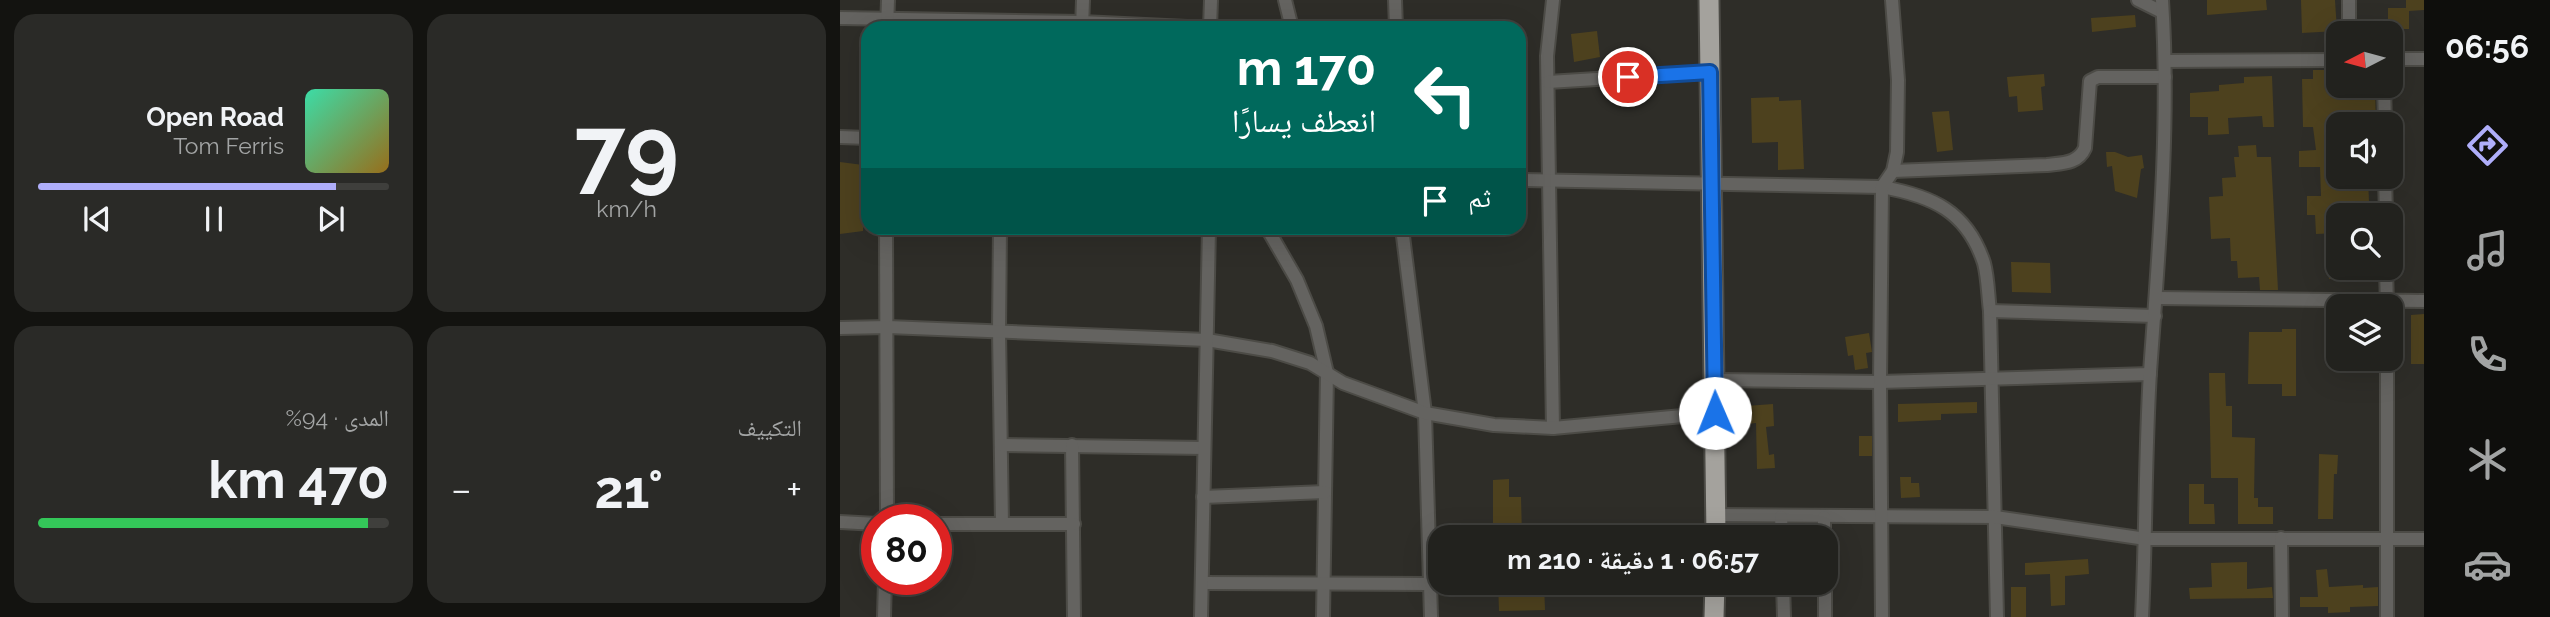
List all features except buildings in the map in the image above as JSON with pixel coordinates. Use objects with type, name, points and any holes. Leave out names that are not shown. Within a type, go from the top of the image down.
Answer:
[{"type":"highway","points":[[1709,0],[1716,525]]},
{"type":"highway","points":[[1714,617],[1715,595]]},
{"type":"street","points":[[887,21],[888,0]]},
{"type":"street","points":[[1082,21],[1083,0]]},
{"type":"street","points":[[1210,21],[1211,0]]},
{"type":"street","points":[[1285,0],[1290,21]]},
{"type":"street","points":[[1395,0],[1396,21]]},
{"type":"street","points":[[1882,617],[1882,187],[1893,171],[1897,152],[1898,80],[1892,0]]},
{"type":"street","points":[[2138,0],[2162,6],[2165,61],[2165,135],[2157,298],[2150,374],[2142,617]]},
{"type":"street","points":[[2349,0],[2349,21]]},
{"type":"street","points":[[1548,1],[1553,428]]},
{"type":"street","points":[[840,18],[868,21]]},
{"type":"street","points":[[2403,59],[2424,59]]},
{"type":"street","points":[[2165,61],[2326,60]]},
{"type":"street","points":[[1548,82],[1710,72]]},
{"type":"street","points":[[1893,171],[2071,162],[2082,155],[2085,148],[2090,81],[2098,78],[2165,77]]},
{"type":"street","points":[[840,137],[861,138]]},
{"type":"street","points":[[1526,180],[1882,187],[1915,193],[1946,207],[1973,238],[1984,265],[1990,311],[1997,617]]},
{"type":"street","points":[[886,235],[887,504]]},
{"type":"street","points":[[1000,235],[1002,524]]},
{"type":"street","points":[[1201,617],[1209,235]]},
{"type":"street","points":[[1271,235],[1301,291],[1316,326],[1327,373],[1323,617]]},
{"type":"street","points":[[1403,235],[1425,413],[1428,541]]},
{"type":"street","points":[[2157,298],[2326,302]]},
{"type":"street","points":[[2403,302],[2424,300]]},
{"type":"street","points":[[1990,311],[2155,316]]},
{"type":"street","points":[[840,328],[888,327],[1207,340],[1272,351],[1310,363],[1343,383],[1425,413],[1494,425],[1553,428],[1715,413]]},
{"type":"street","points":[[2387,371],[2387,617]]},
{"type":"street","points":[[1714,380],[1880,382],[2150,374]]},
{"type":"street","points":[[1001,445],[1204,448]]},
{"type":"street","points":[[1072,446],[1074,617]]},
{"type":"street","points":[[1203,497],[1325,492]]},
{"type":"street","points":[[1716,515],[1995,517],[2146,539],[2424,539]]},
{"type":"street","points":[[1781,517],[1781,525]]},
{"type":"street","points":[[1824,517],[1824,525]]},
{"type":"street","points":[[840,522],[861,523]]},
{"type":"street","points":[[952,524],[1074,524]]},
{"type":"street","points":[[2281,538],[2282,617]]},
{"type":"street","points":[[1202,583],[1428,584]]},
{"type":"street","points":[[884,617],[885,595]]},
{"type":"street","points":[[1430,595],[1431,617]]},
{"type":"street","points":[[1783,595],[1784,617]]},
{"type":"street","points":[[1825,595],[1825,617]]},
{"type":"route","points":[[1628,77],[1710,72],[1715,413]]}]
